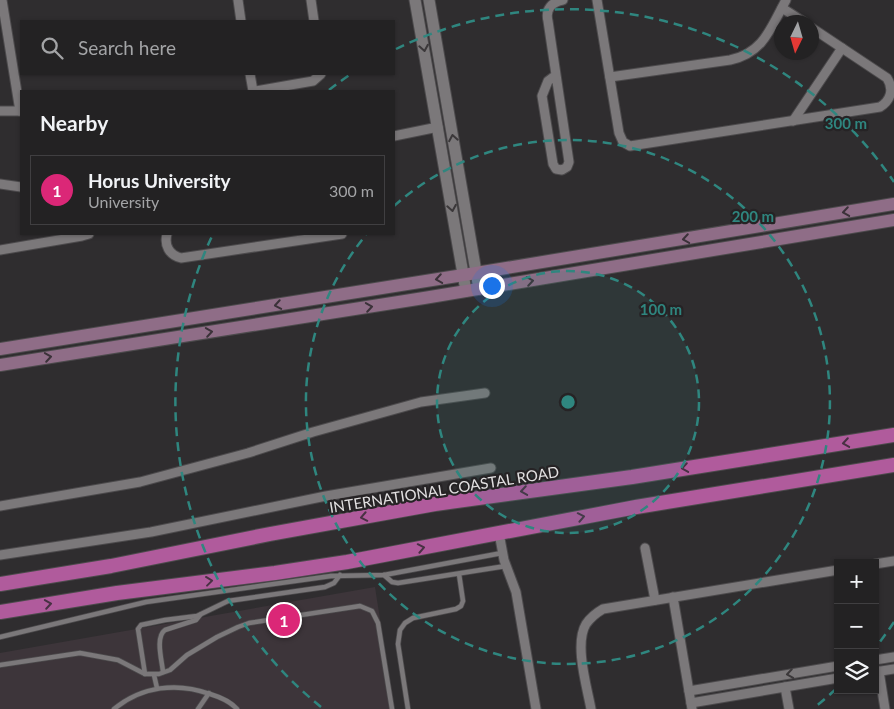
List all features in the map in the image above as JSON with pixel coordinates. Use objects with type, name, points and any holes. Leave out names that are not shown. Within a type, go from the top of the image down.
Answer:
[{"type":"highway","name":"INTERNATIONAL COASTAL ROAD","points":[[0,584],[120,564],[435,504],[632,477],[894,435]]},
{"type":"highway","points":[[0,612],[161,587],[320,566],[636,507],[894,465]]},
{"type":"main road","points":[[0,349],[894,204]]},
{"type":"main road","points":[[0,365],[473,290],[894,220]]},
{"type":"street","points":[[0,111],[20,111],[4,33],[2,0]]},
{"type":"street","points":[[238,0],[241,20]]},
{"type":"street","points":[[311,0],[314,20]]},
{"type":"street","points":[[415,0],[438,128],[473,290]]},
{"type":"street","points":[[429,0],[470,274]]},
{"type":"street","points":[[556,75],[545,86],[542,101],[553,164],[556,169],[562,170],[567,168],[569,162],[547,14],[553,4],[563,0]]},
{"type":"street","points":[[597,0],[620,136],[623,142],[630,146],[880,107],[887,102],[891,90],[886,78],[819,33]]},
{"type":"street","points":[[610,76],[730,60],[745,55],[762,42],[784,4],[796,15]]},
{"type":"street","points":[[793,121],[842,48]]},
{"type":"street","points":[[250,75],[254,90]]},
{"type":"street","points":[[260,90],[313,81],[320,75]]},
{"type":"street","points":[[395,136],[438,128]]},
{"type":"street","points":[[0,184],[20,187]]},
{"type":"street","points":[[0,250],[86,235]]},
{"type":"street","points":[[167,235],[166,242],[169,250],[177,256],[186,258],[336,235]]},
{"type":"street","points":[[0,506],[140,482],[248,453],[313,432],[421,402],[484,393]]},
{"type":"street","points":[[0,555],[151,532],[326,496],[491,468]]},
{"type":"street","points":[[500,533],[502,553],[516,592],[536,709]]},
{"type":"street","points":[[645,548],[655,600]]},
{"type":"street","points":[[879,563],[894,560]]},
{"type":"street","points":[[591,709],[581,650],[581,637],[585,626],[593,616],[604,609],[834,571]]},
{"type":"street","points":[[673,597],[692,706],[834,679]]},
{"type":"street","points":[[879,659],[894,657]]},
{"type":"street","points":[[689,691],[834,667]]},
{"type":"street","points":[[879,672],[894,669]]},
{"type":"street","points":[[879,681],[885,709]]},
{"type":"street","points":[[785,687],[789,709]]},
{"type":"lane","points":[[0,637],[146,602],[340,575],[384,574],[502,553]]},
{"type":"lane","points":[[384,574],[392,582],[398,584],[506,566]]},
{"type":"lane","points":[[408,709],[398,644],[400,630],[405,623],[413,618],[456,609],[461,606],[463,600],[459,574]]},
{"type":"lane","points":[[145,674],[138,632],[139,627],[144,624],[187,618],[201,614],[228,601],[325,587],[334,582],[340,575]]},
{"type":"lane","points":[[0,665],[80,653],[118,660],[145,674],[154,675],[170,670],[195,650],[249,623],[360,606],[372,611],[378,624],[392,709]]},
{"type":"lane","points":[[163,672],[161,632],[196,620],[201,614]]},
{"type":"lane","points":[[154,675],[157,688]]},
{"type":"lane","points":[[116,708],[133,696],[157,688],[184,687],[225,699],[237,709]]},
{"type":"lane","points":[[198,709],[209,693]]},
{"type":"shaded area","points":[[375,587],[394,709],[0,709],[0,653]]},
{"type":"place","name":"Horus University","points":[[284,620]]}]
